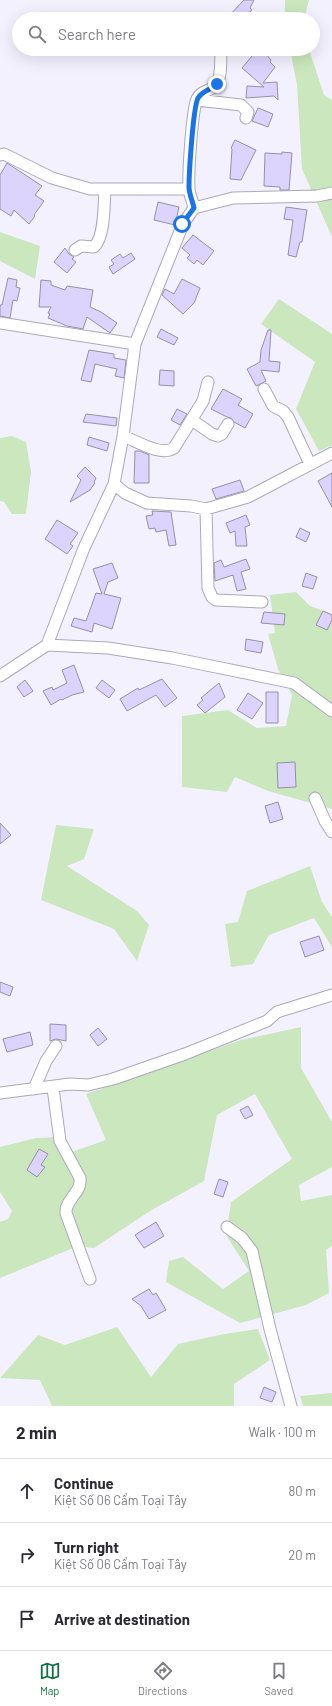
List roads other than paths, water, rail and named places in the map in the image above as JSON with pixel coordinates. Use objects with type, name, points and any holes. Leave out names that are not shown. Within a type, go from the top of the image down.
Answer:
[{"type":"street","points":[[194,208],[189,189],[190,161],[197,100],[203,91],[213,88],[217,84],[219,79],[221,56]]},
{"type":"street","points":[[197,100],[241,105],[248,112],[246,118]]},
{"type":"street","points":[[0,155],[4,154],[52,178],[90,189],[189,189]]},
{"type":"street","points":[[75,250],[82,246],[94,247],[98,244],[102,232],[105,189]]},
{"type":"street","points":[[0,676],[47,645],[84,548],[114,484],[123,436],[135,344],[182,224],[194,208],[233,198],[316,196],[332,193]]},
{"type":"street","points":[[0,323],[135,344]]},
{"type":"street","points":[[123,436],[156,450],[170,451],[174,448],[203,401],[208,382]]},
{"type":"street","points":[[264,389],[273,406],[283,411],[288,417],[310,464]]},
{"type":"street","points":[[192,420],[212,434],[218,436],[222,434],[228,424]]},
{"type":"street","points":[[114,484],[125,493],[147,503],[192,506],[206,509],[248,497],[332,453]]},
{"type":"street","points":[[206,509],[208,588],[212,597],[216,600],[262,602]]},
{"type":"street","points":[[47,645],[108,648],[172,658],[294,683],[332,711]]},
{"type":"street","points":[[315,798],[325,821],[332,832]]},
{"type":"street","points":[[0,1093],[53,1088],[70,1084],[88,1085],[120,1077],[185,1054],[267,1022],[277,1012],[332,995]]},
{"type":"street","points":[[34,1090],[46,1061],[56,1046]]},
{"type":"street","points":[[53,1088],[60,1141],[80,1178],[81,1183],[80,1187],[67,1205],[66,1213],[90,1279]]},
{"type":"street","points":[[227,1228],[242,1238],[252,1251],[270,1329],[291,1406]]}]
